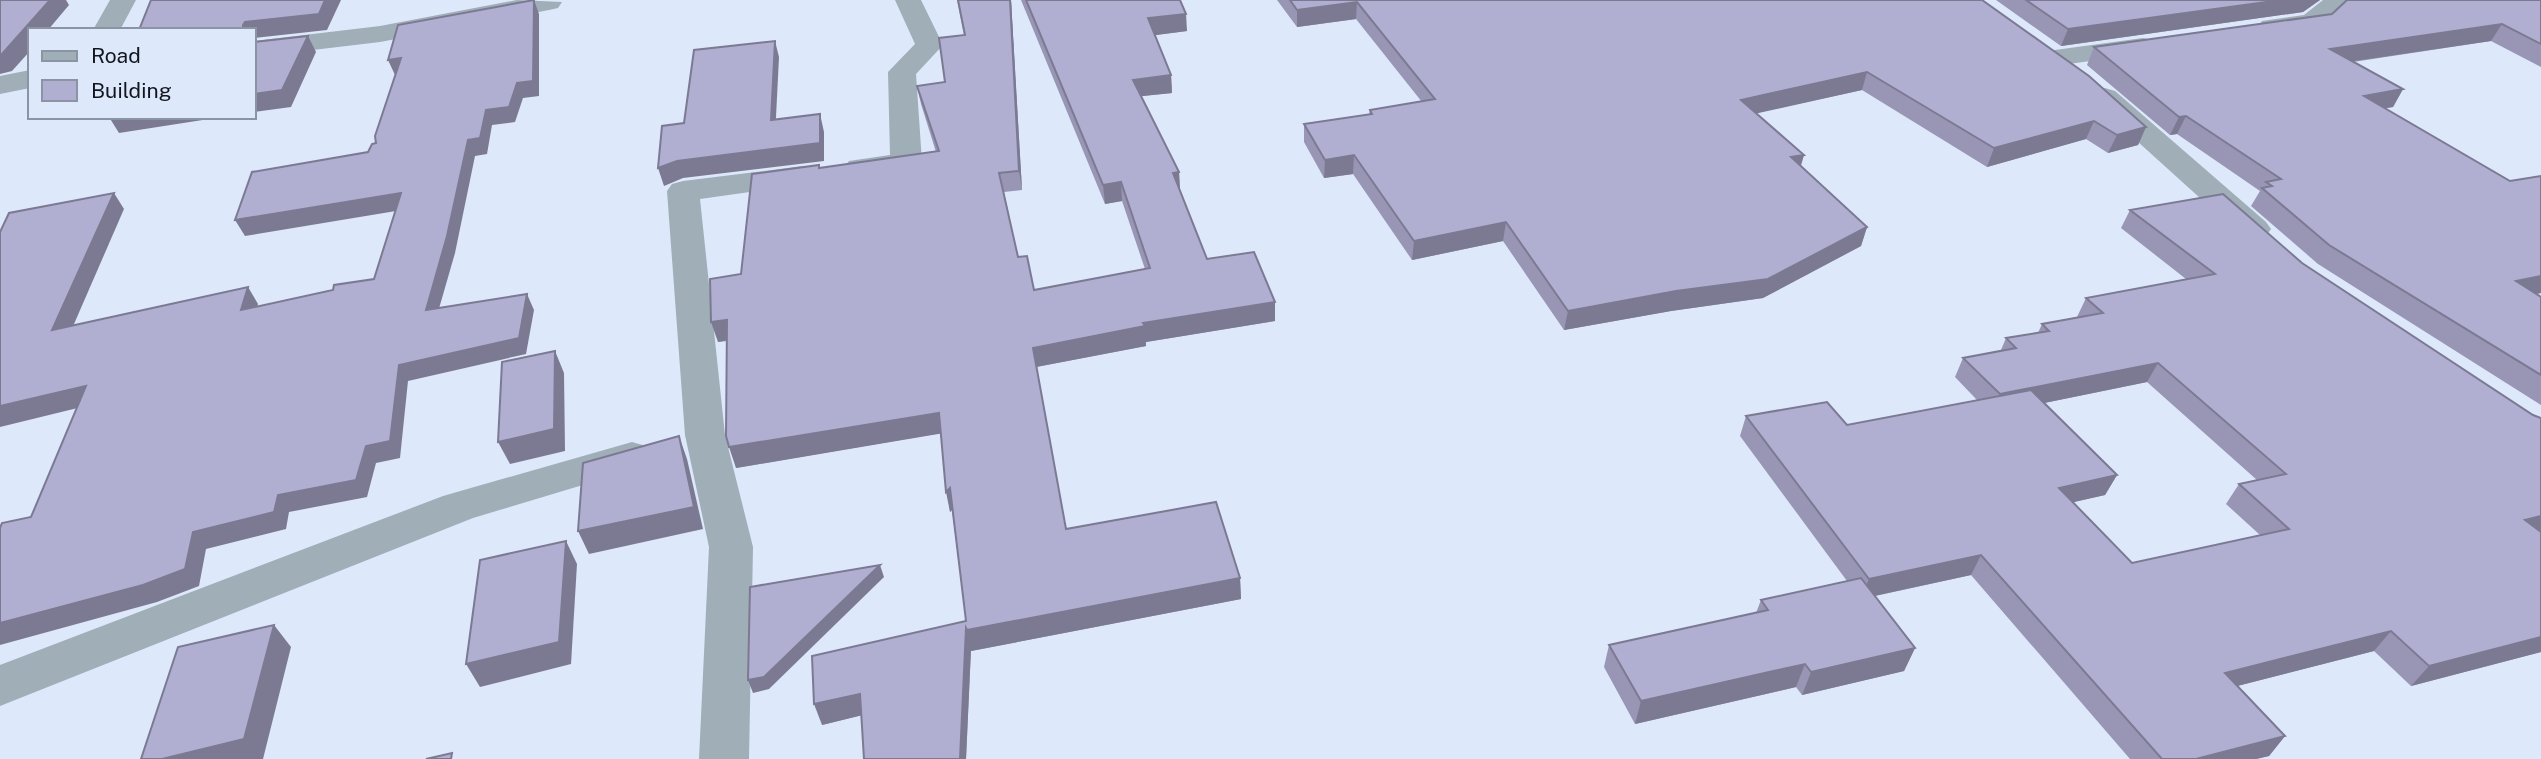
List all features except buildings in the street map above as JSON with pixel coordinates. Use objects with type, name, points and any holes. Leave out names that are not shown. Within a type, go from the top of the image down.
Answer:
[{"type":"street","points":[[107,28],[123,0]]},
{"type":"street","points":[[256,49],[380,34],[549,0]]},
{"type":"street","points":[[724,759],[732,547],[705,435],[683,191],[906,162],[902,72],[929,45],[908,0]]},
{"type":"street","points":[[2245,31],[2312,22],[2339,0]]},
{"type":"street","points":[[2163,43],[2045,51],[2093,86],[2274,247]]},
{"type":"street","points":[[0,85],[28,79]]},
{"type":"street","points":[[0,686],[458,508],[705,435]]}]
